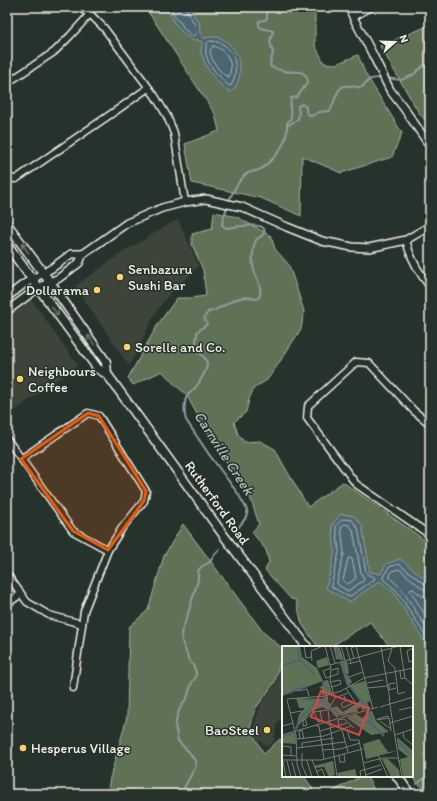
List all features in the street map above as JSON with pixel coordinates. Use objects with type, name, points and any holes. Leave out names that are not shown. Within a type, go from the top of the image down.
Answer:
[{"type":"main road","name":"Rutherford Road","points":[[7,224],[106,362],[107,374]]},
{"type":"main road","name":"Rutherford Road","points":[[7,245],[98,369],[107,374],[306,646]]},
{"type":"main road","points":[[398,777],[410,794]]},
{"type":"street","points":[[78,7],[90,14],[104,28],[155,96],[167,116],[174,132],[185,202]]},
{"type":"street","points":[[349,7],[390,90],[430,146]]},
{"type":"street","points":[[353,17],[371,7]]},
{"type":"street","points":[[7,83],[54,52],[90,14]]},
{"type":"street","points":[[7,178],[16,179],[148,88]]},
{"type":"street","points":[[7,311],[38,288],[59,278],[79,263],[83,254],[127,223],[162,208],[185,202],[206,199],[242,207],[322,241],[369,248],[406,240],[430,226]]},
{"type":"street","points":[[406,240],[409,253],[422,277],[430,287]]},
{"type":"street","points":[[7,297],[24,284],[52,268],[71,254],[83,254]]},
{"type":"street","points":[[430,424],[414,411],[369,363],[356,362],[308,406],[307,418],[356,484],[430,535]]},
{"type":"street","points":[[21,459],[88,413],[99,416],[146,491],[144,501],[122,528],[108,550],[84,611],[73,688]]},
{"type":"street","points":[[7,440],[73,531],[108,550]]},
{"type":"street","points":[[7,574],[27,602],[49,615],[82,624]]},
{"type":"street","points":[[7,604],[21,594]]},
{"type":"highlighted area","points":[[88,413],[99,416],[146,491],[144,501],[108,550],[73,531],[21,459]]},
{"type":"shaded area","points":[[178,220],[199,266],[166,298],[154,315],[129,366],[75,286],[125,251]]},
{"type":"shaded area","points":[[30,298],[78,365],[7,416],[7,314]]},
{"type":"shaded area","points":[[282,661],[282,719],[277,722],[274,741],[268,747],[258,740],[253,728],[262,702],[276,684]]},
{"type":"green space","points":[[145,7],[312,7],[315,15],[315,45],[324,63],[336,64],[358,55],[365,73],[402,133],[392,157],[341,173],[302,156],[301,216],[261,198],[192,183],[185,144],[219,131],[215,114]]},
{"type":"green space","points":[[430,25],[430,126],[419,113],[380,46]]},
{"type":"green space","points":[[214,212],[237,217],[271,236],[275,249],[289,265],[304,311],[301,329],[267,380],[254,388],[249,399],[246,412],[234,422],[238,434],[244,442],[260,441],[275,449],[308,507],[343,482],[430,544],[430,794],[412,777],[413,646],[389,646],[370,622],[332,646],[317,646],[302,624],[296,600],[291,599],[265,570],[269,562],[266,550],[252,532],[259,524],[251,500],[204,427],[186,394],[162,371],[133,385],[128,378],[158,324],[177,298],[206,296],[203,270],[192,244],[192,234],[212,229]]},
{"type":"green space","points":[[183,524],[263,632],[282,648],[275,682],[256,708],[250,728],[264,754],[280,739],[282,742],[282,777],[305,777],[316,794],[107,794],[127,717],[129,627],[148,610],[164,556]]},
{"type":"green space","points":[[359,777],[367,777],[377,794],[328,794]]},
{"type":"water","points":[[164,7],[190,7],[195,18],[199,21],[200,33],[204,38],[217,37],[225,40],[231,46],[239,61],[240,70],[236,86],[231,92],[217,81],[207,68],[201,52],[202,42],[196,39],[194,41],[181,31]]},
{"type":"water","points":[[341,514],[354,516],[362,525],[370,572],[381,574],[386,564],[400,559],[430,583],[430,650],[394,593],[380,581],[349,602],[326,588],[335,552],[332,525]]},
{"type":"waterway","name":"Carrville Creek","points":[[236,530],[247,515],[247,510],[239,495],[186,420],[185,406],[186,398],[204,375],[207,367],[205,359],[195,349],[197,332],[207,323],[204,318],[208,312],[240,298],[250,297],[256,299],[259,297],[260,293],[259,284],[253,266],[253,256],[256,241],[262,236],[264,229],[255,226],[226,228],[223,226],[222,224],[228,204],[241,179],[249,172],[262,169],[280,150],[285,140],[287,123],[291,118],[291,98],[297,97],[308,82],[305,74],[299,72],[288,72],[271,67],[270,64],[273,53],[270,41],[273,31],[263,29],[259,24],[259,21],[267,18],[267,7]]},
{"type":"waterway","name":"Carrville Creek","points":[[386,78],[401,80],[413,75],[423,66],[430,65]]},
{"type":"waterway","name":"Carrville Creek","points":[[287,126],[298,119],[298,106],[302,104],[306,107],[307,113],[312,116],[319,112],[330,111],[338,92],[342,87],[362,87],[366,82],[374,78],[381,78]]},
{"type":"waterway","name":"Carrville Creek","points":[[182,794],[196,766],[190,753],[178,741],[175,725],[179,710],[187,698],[192,682],[196,677],[196,672],[189,660],[182,641],[181,633],[198,580],[198,571],[201,567],[210,562],[220,549]]},
{"type":"waterway","points":[[417,784],[426,777],[430,771]]},
{"type":"place","name":"Senbazuru Sushi Bar","points":[[120,277]]},
{"type":"place","name":"Dollarama","points":[[97,290]]},
{"type":"place","name":"Sorelle and Co.","points":[[127,347]]},
{"type":"place","name":"Neighbours Coffee","points":[[20,379]]},
{"type":"place","name":"BaoSteel","points":[[267,730]]},
{"type":"place","name":"Hesperus Village","points":[[23,748]]}]
